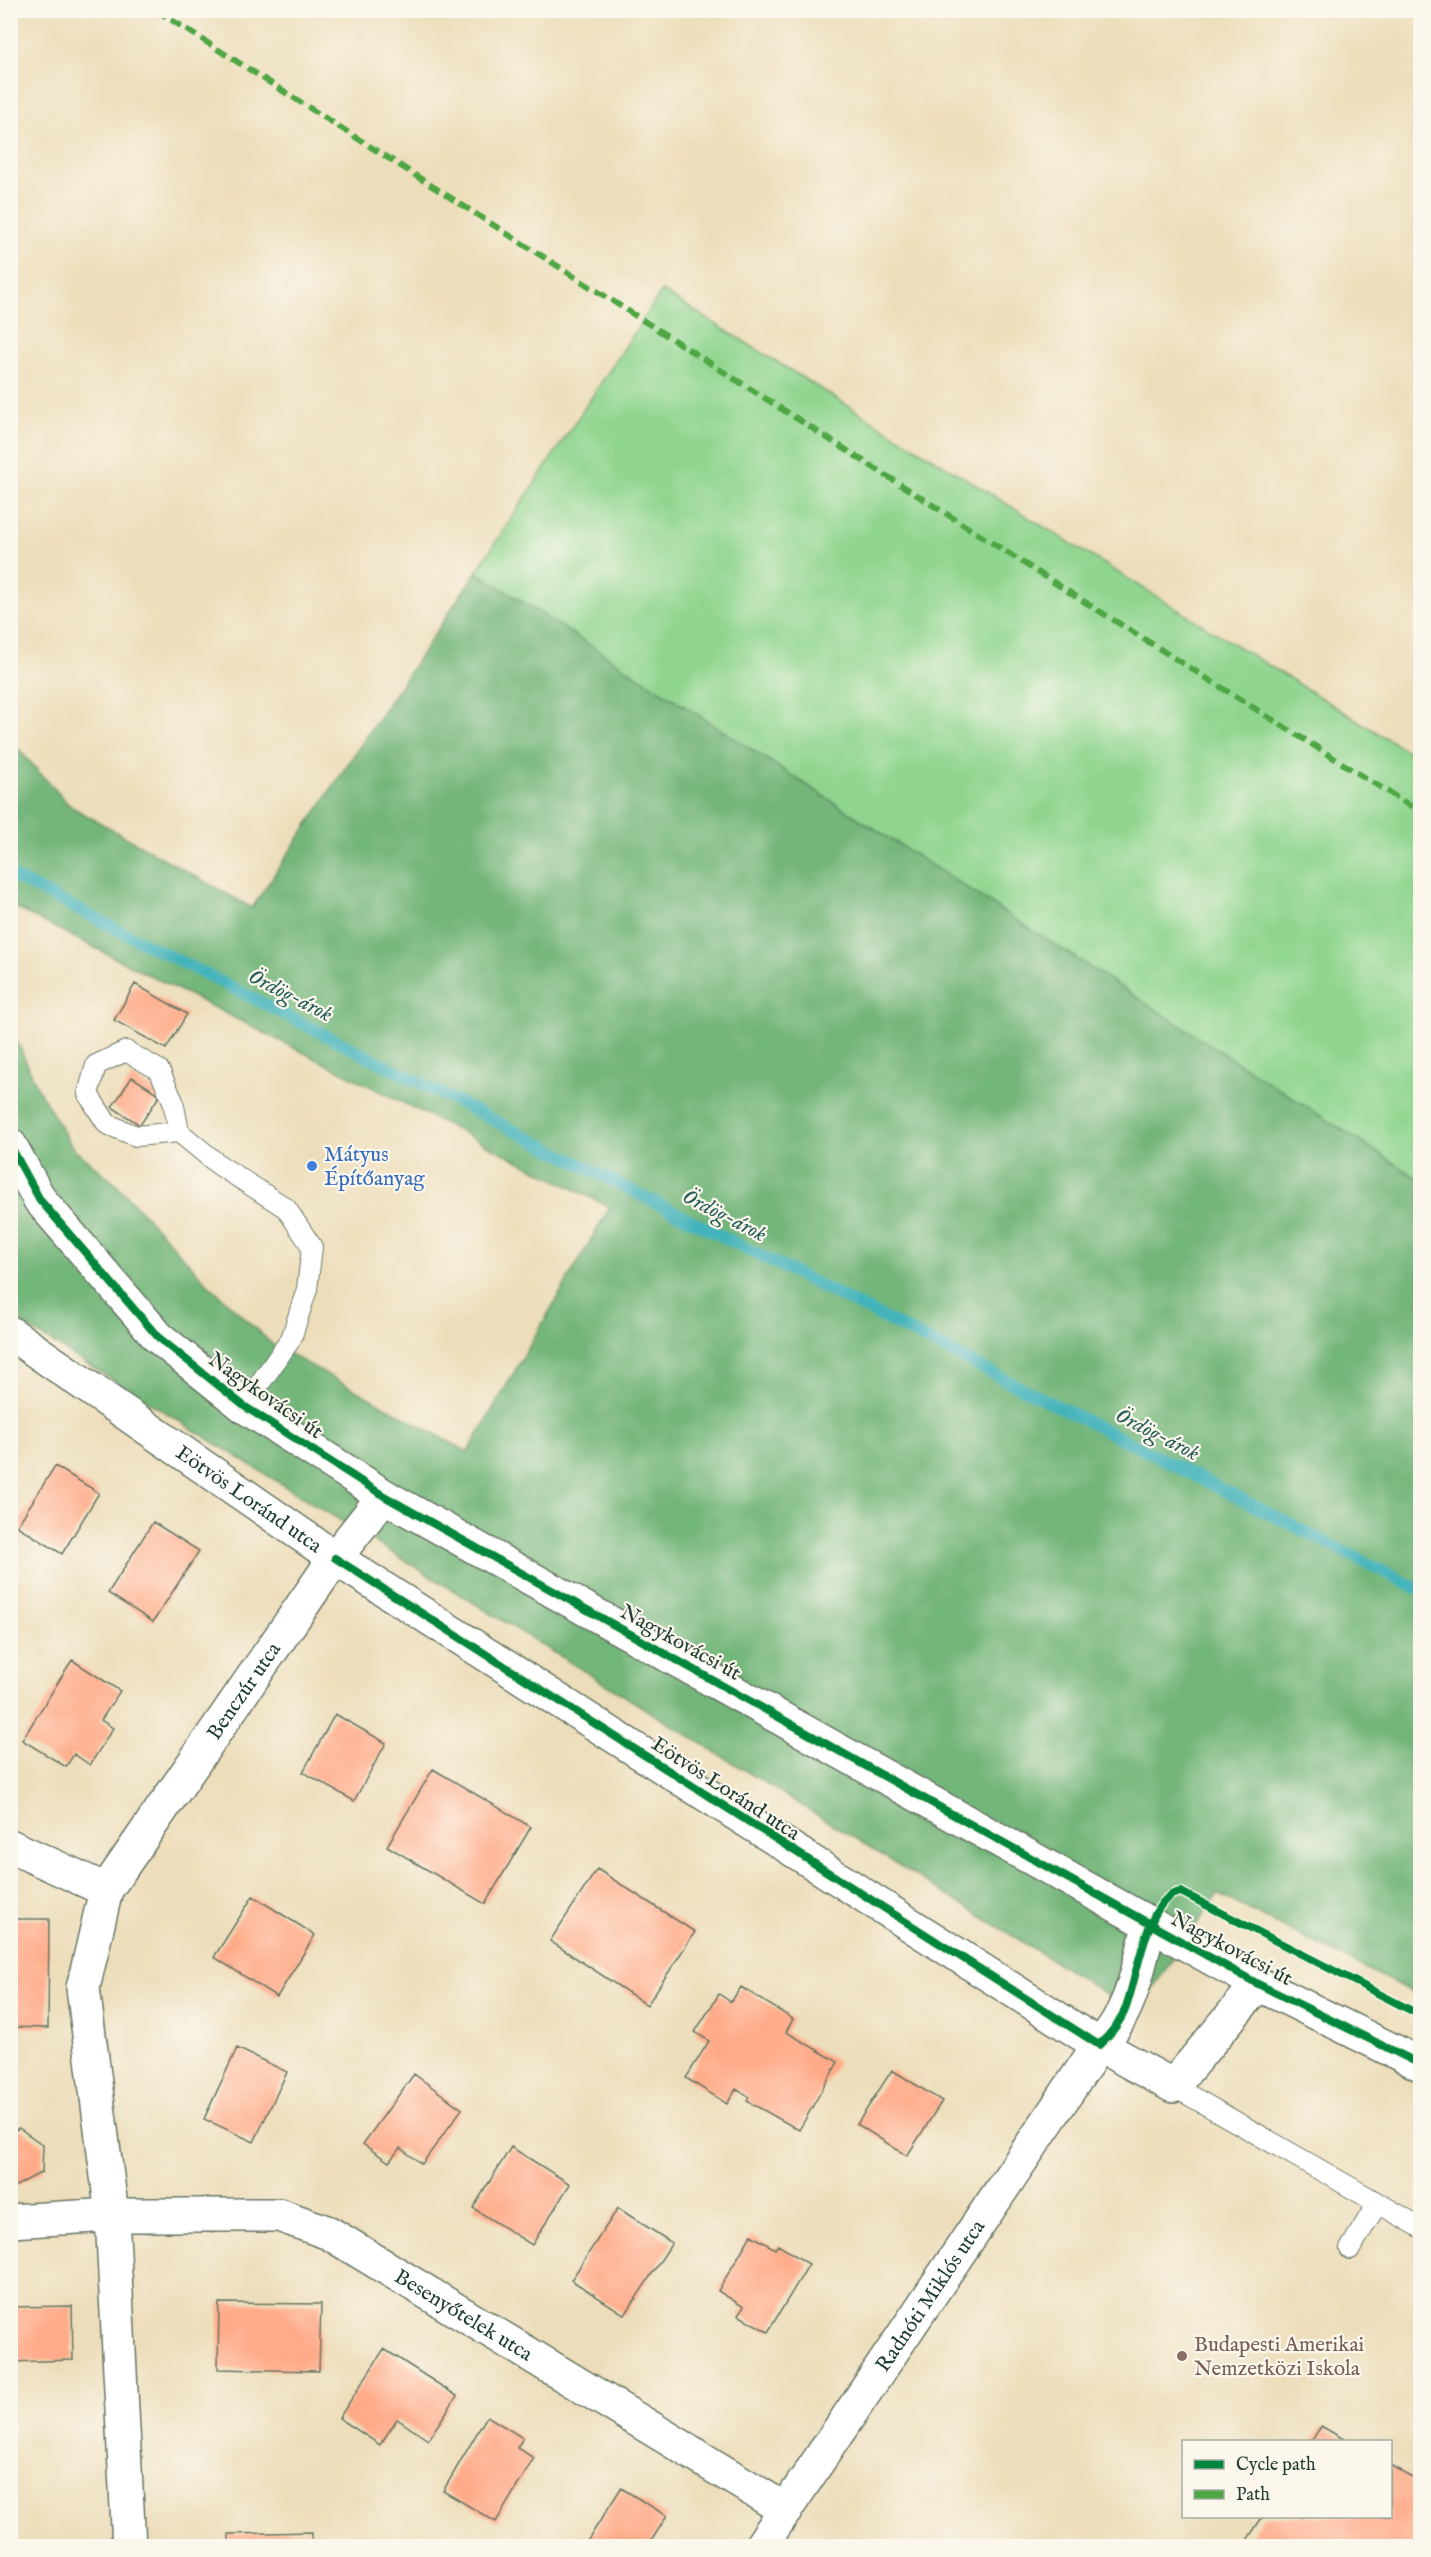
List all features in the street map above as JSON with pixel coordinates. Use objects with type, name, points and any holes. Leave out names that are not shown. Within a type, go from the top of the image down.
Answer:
[{"type":"street","name":"Nagykovácsi út","points":[[10,1145],[40,1200],[158,1337],[244,1406],[384,1496],[1258,1984],[1420,2064]]},
{"type":"street","name":"Eötvös Loránd utca","points":[[10,1333],[335,1558],[1099,2045],[1173,2086]]},
{"type":"street","name":"Benczúr utca","points":[[106,1890],[335,1558],[384,1496]]},
{"type":"street","points":[[10,1846],[106,1890],[84,1988],[112,2215],[129,2547]]},
{"type":"street","name":"Radnóti Miklós utca","points":[[761,2547],[1099,2045],[1112,2032],[1125,2010],[1150,1924]]},
{"type":"street","points":[[1173,2086],[1258,1984]]},
{"type":"street","name":"Besenyőtelek utca","points":[[10,2221],[112,2215],[279,2215],[329,2233],[786,2510]]},
{"type":"lane","points":[[179,1132],[136,1136],[107,1124],[88,1094],[96,1065],[126,1051],[159,1070],[173,1101],[179,1132],[219,1165],[286,1208],[312,1247],[307,1289],[291,1339],[244,1406]]},
{"type":"lane","points":[[1173,2086],[1420,2227]]},
{"type":"lane","points":[[1350,2249],[1377,2204]]},
{"type":"green space","points":[[662,291],[1420,759],[1420,1180],[476,572]]},
{"type":"green space","points":[[476,572],[1420,1180],[1420,1996],[1218,1894],[1136,2012],[11,1317],[10,1025],[38,1089],[72,1147],[117,1185],[208,1284],[273,1345],[468,1452],[610,1207],[14,907],[11,910],[10,740],[70,806],[252,908]]},
{"type":"building","points":[[135,984],[187,1014],[166,1049],[114,1020]]},
{"type":"building","points":[[132,1077],[160,1095],[140,1125],[112,1107]]},
{"type":"building","points":[[55,1466],[99,1493],[62,1554],[17,1526]]},
{"type":"building","points":[[153,1522],[199,1551],[153,1622],[108,1593]]},
{"type":"building","points":[[72,1660],[120,1691],[101,1720],[113,1728],[90,1765],[74,1754],[66,1767],[22,1740]]},
{"type":"building","points":[[335,1714],[386,1743],[354,1801],[303,1772]]},
{"type":"building","points":[[433,1769],[531,1827],[485,1904],[387,1846]]},
{"type":"building","points":[[597,1869],[695,1932],[647,2005],[550,1941]]},
{"type":"building","points":[[253,1896],[315,1935],[277,1997],[214,1957]]},
{"type":"building","points":[[10,1919],[49,1919],[48,2028],[10,2027]]},
{"type":"building","points":[[741,1987],[793,2019],[786,2032],[838,2062],[799,2130],[747,2101],[749,2097],[736,2089],[727,2104],[686,2078],[709,2041],[695,2032],[719,1994],[731,2002]]},
{"type":"building","points":[[237,2048],[287,2072],[254,2142],[204,2119]]},
{"type":"building","points":[[892,2070],[942,2101],[907,2156],[857,2124]]},
{"type":"building","points":[[414,2074],[462,2109],[422,2164],[400,2148],[389,2162],[363,2144]]},
{"type":"building","points":[[19,2128],[43,2145],[42,2172],[16,2186],[10,2183],[10,2133]]},
{"type":"building","points":[[511,2147],[570,2184],[532,2245],[473,2208]]},
{"type":"building","points":[[618,2208],[672,2243],[625,2315],[571,2280]]},
{"type":"building","points":[[751,2235],[775,2249],[778,2245],[809,2264],[768,2332],[738,2315],[744,2307],[718,2291]]},
{"type":"building","points":[[219,2303],[321,2304],[319,2371],[218,2369]]},
{"type":"building","points":[[72,2306],[73,2360],[10,2362],[10,2307]]},
{"type":"building","points":[[384,2349],[457,2396],[428,2440],[397,2419],[380,2445],[339,2418]]},
{"type":"building","points":[[487,2416],[523,2438],[517,2448],[534,2458],[496,2522],[443,2491]]},
{"type":"building","points":[[1321,2426],[1346,2440],[1312,2440]]},
{"type":"building","points":[[1392,2466],[1420,2482],[1420,2546],[1243,2546],[1262,2518],[1392,2518]]},
{"type":"building","points":[[621,2488],[667,2516],[648,2546],[584,2546]]},
{"type":"building","points":[[312,2532],[312,2546],[229,2546],[229,2534]]},
{"type":"waterway","name":"Ördög-árok","points":[[10,875],[1420,1590]]},
{"type":"marked path","points":[[156,10],[1069,592],[1420,812]]},
{"type":"cycle path","points":[[10,1145],[40,1200],[158,1337],[244,1406],[384,1496],[880,1774],[1258,1984],[1420,2064]]},
{"type":"cycle path","points":[[335,1558],[1099,2045],[1113,2030],[1124,2012],[1144,1943],[1159,1908],[1169,1897],[1181,1892],[1420,2015]]},
{"type":"place","name":"Mátyus Építőanyag","points":[[312,1166]]},
{"type":"place","name":"Budapesti Amerikai Nemzetközi Iskola","points":[[1182,2356]]}]
